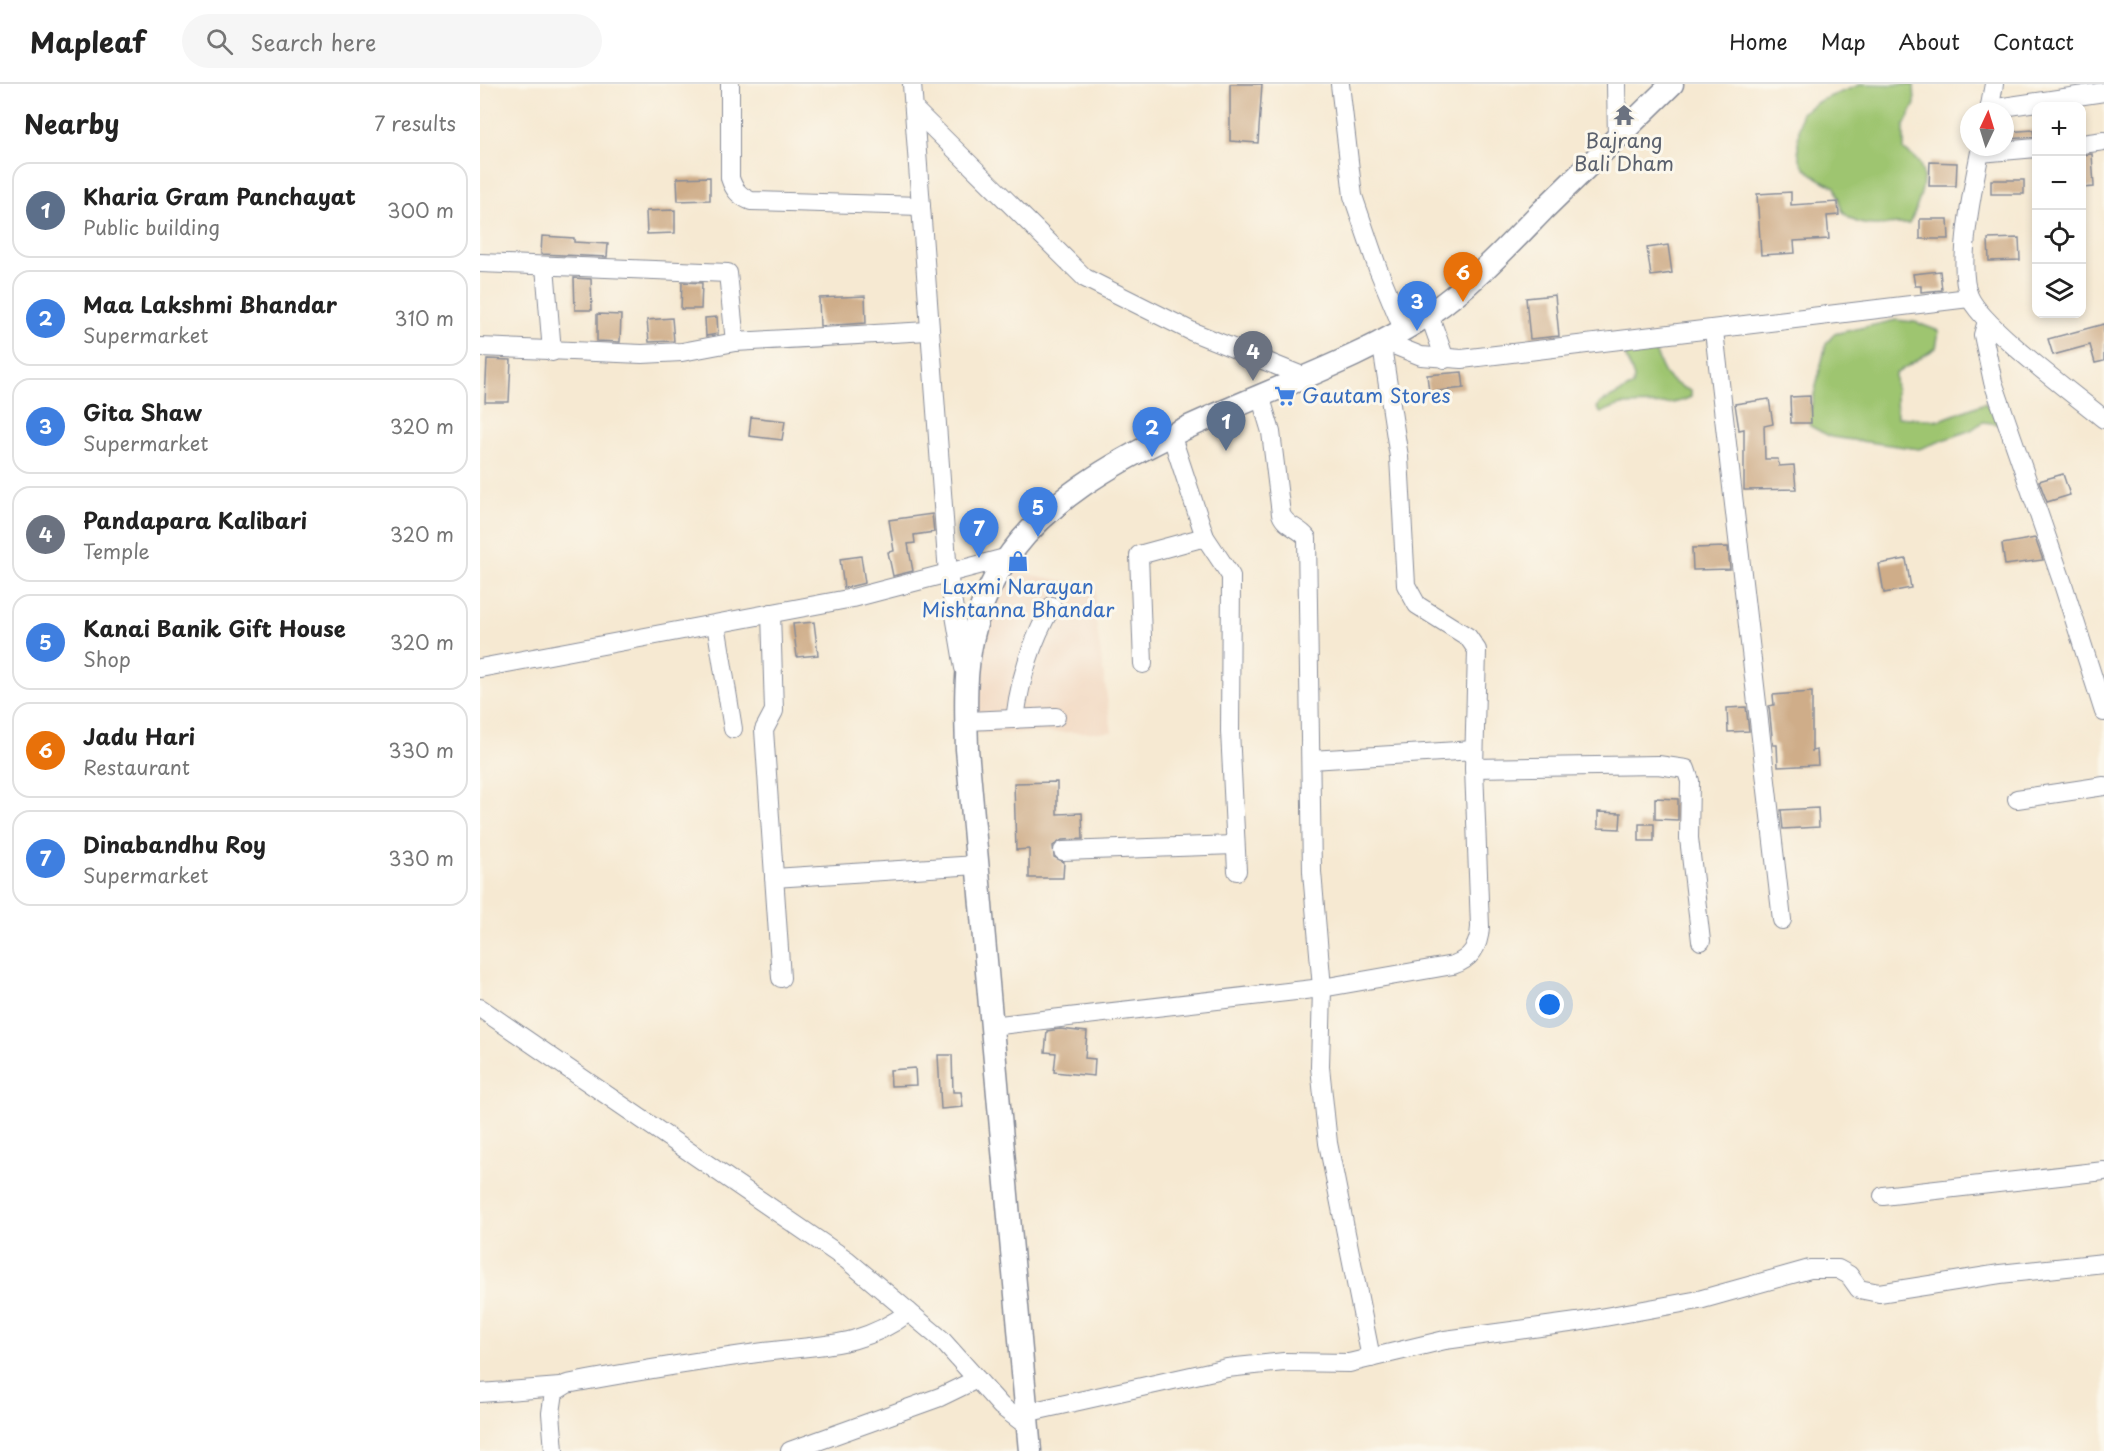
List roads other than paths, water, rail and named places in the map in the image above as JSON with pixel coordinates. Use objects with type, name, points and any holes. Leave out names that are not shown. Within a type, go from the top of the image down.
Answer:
[{"type":"main road","points":[[1030,1451],[977,865],[967,721],[966,681],[973,635],[985,600],[1009,557],[1035,524],[1070,494],[1129,456],[1305,376],[1429,314],[1483,272],[1672,84]]},
{"type":"street","points":[[730,84],[730,178],[735,189],[745,198],[751,201],[921,206]]},
{"type":"street","points":[[912,84],[928,331],[948,574],[966,681]]},
{"type":"street","points":[[1340,84],[1353,196],[1378,269],[1403,329]]},
{"type":"street","points":[[1616,84],[1617,137]]},
{"type":"street","points":[[1991,102],[1994,84]]},
{"type":"street","points":[[2014,106],[2104,92]]},
{"type":"street","points":[[915,110],[1085,278],[1193,332],[1305,376]]},
{"type":"street","points":[[2086,143],[2104,141]]},
{"type":"street","points":[[2014,149],[2032,148]]},
{"type":"street","points":[[1980,156],[1964,269],[1970,298],[1987,321],[2104,419]]},
{"type":"street","points":[[480,262],[728,273],[735,342]]},
{"type":"street","points":[[545,266],[552,352]]},
{"type":"street","points":[[1381,340],[1407,352],[1445,359],[1714,331],[1970,298]]},
{"type":"street","points":[[1429,314],[1445,359]]},
{"type":"street","points":[[1987,321],[1983,335],[1993,382],[2062,581],[2104,712]]},
{"type":"street","points":[[480,347],[552,352],[662,354],[735,342],[928,331]]},
{"type":"street","points":[[1714,331],[1782,920]]},
{"type":"street","points":[[991,1026],[1323,988],[1453,965],[1466,959],[1476,948],[1480,927],[1474,759],[1477,650],[1468,637],[1418,604],[1406,585],[1399,457],[1381,340]]},
{"type":"street","points":[[1260,395],[1271,432],[1281,514],[1289,526],[1302,532],[1307,538],[1312,872],[1323,988],[1320,1067],[1328,1143],[1371,1358]]},
{"type":"street","points":[[1172,436],[1205,537],[1231,576],[1230,731],[1237,872]]},
{"type":"street","points":[[1143,664],[1139,555],[1205,537]]},
{"type":"street","points":[[480,668],[853,598],[1009,557]]},
{"type":"street","points":[[1015,719],[1029,653],[1052,606]]},
{"type":"street","points":[[771,614],[774,711],[764,730],[781,978]]},
{"type":"street","points":[[716,624],[733,729]]},
{"type":"street","points":[[967,721],[1056,717]]},
{"type":"street","points":[[1311,760],[1474,759],[1658,765],[1686,769],[1690,781],[1689,838],[1701,940]]},
{"type":"street","points":[[2017,799],[2104,786]]},
{"type":"street","points":[[1063,851],[1236,845]]},
{"type":"street","points":[[774,878],[977,865]]},
{"type":"street","points":[[480,1008],[847,1260],[941,1339],[1010,1414],[1026,1419],[1227,1368],[1284,1362],[1350,1363],[1445,1340],[1577,1322],[1699,1300],[1817,1268],[1838,1269],[1849,1275],[1859,1289],[1868,1293],[1879,1293],[2000,1274],[2104,1263]]},
{"type":"street","points":[[1883,1196],[2104,1171]]},
{"type":"street","points":[[480,1393],[560,1387],[606,1377],[845,1342],[879,1332],[909,1312]]},
{"type":"street","points":[[790,1451],[940,1397],[977,1379]]},
{"type":"street","points":[[554,1451],[552,1401],[554,1392],[560,1387]]},
{"type":"place","name":"Bajrang Bali Dham","points":[[1624,115]]},
{"type":"place","name":"Jadu Hari","points":[[1463,302]]},
{"type":"place","name":"Gita Shaw","points":[[1417,331]]},
{"type":"place","name":"Pandapara Kalibari","points":[[1253,381]]},
{"type":"place","name":"Gautam Stores","points":[[1285,396]]},
{"type":"place","name":"Kharia Gram Panchayat","points":[[1226,451]]},
{"type":"place","name":"Maa Lakshmi Bhandar","points":[[1152,457]]},
{"type":"place","name":"Kanai Banik Gift House","points":[[1038,537]]},
{"type":"place","name":"Dinabandhu Roy","points":[[979,558]]},
{"type":"place","name":"Laxmi Narayan Mishtanna Bhandar","points":[[1018,561]]}]
